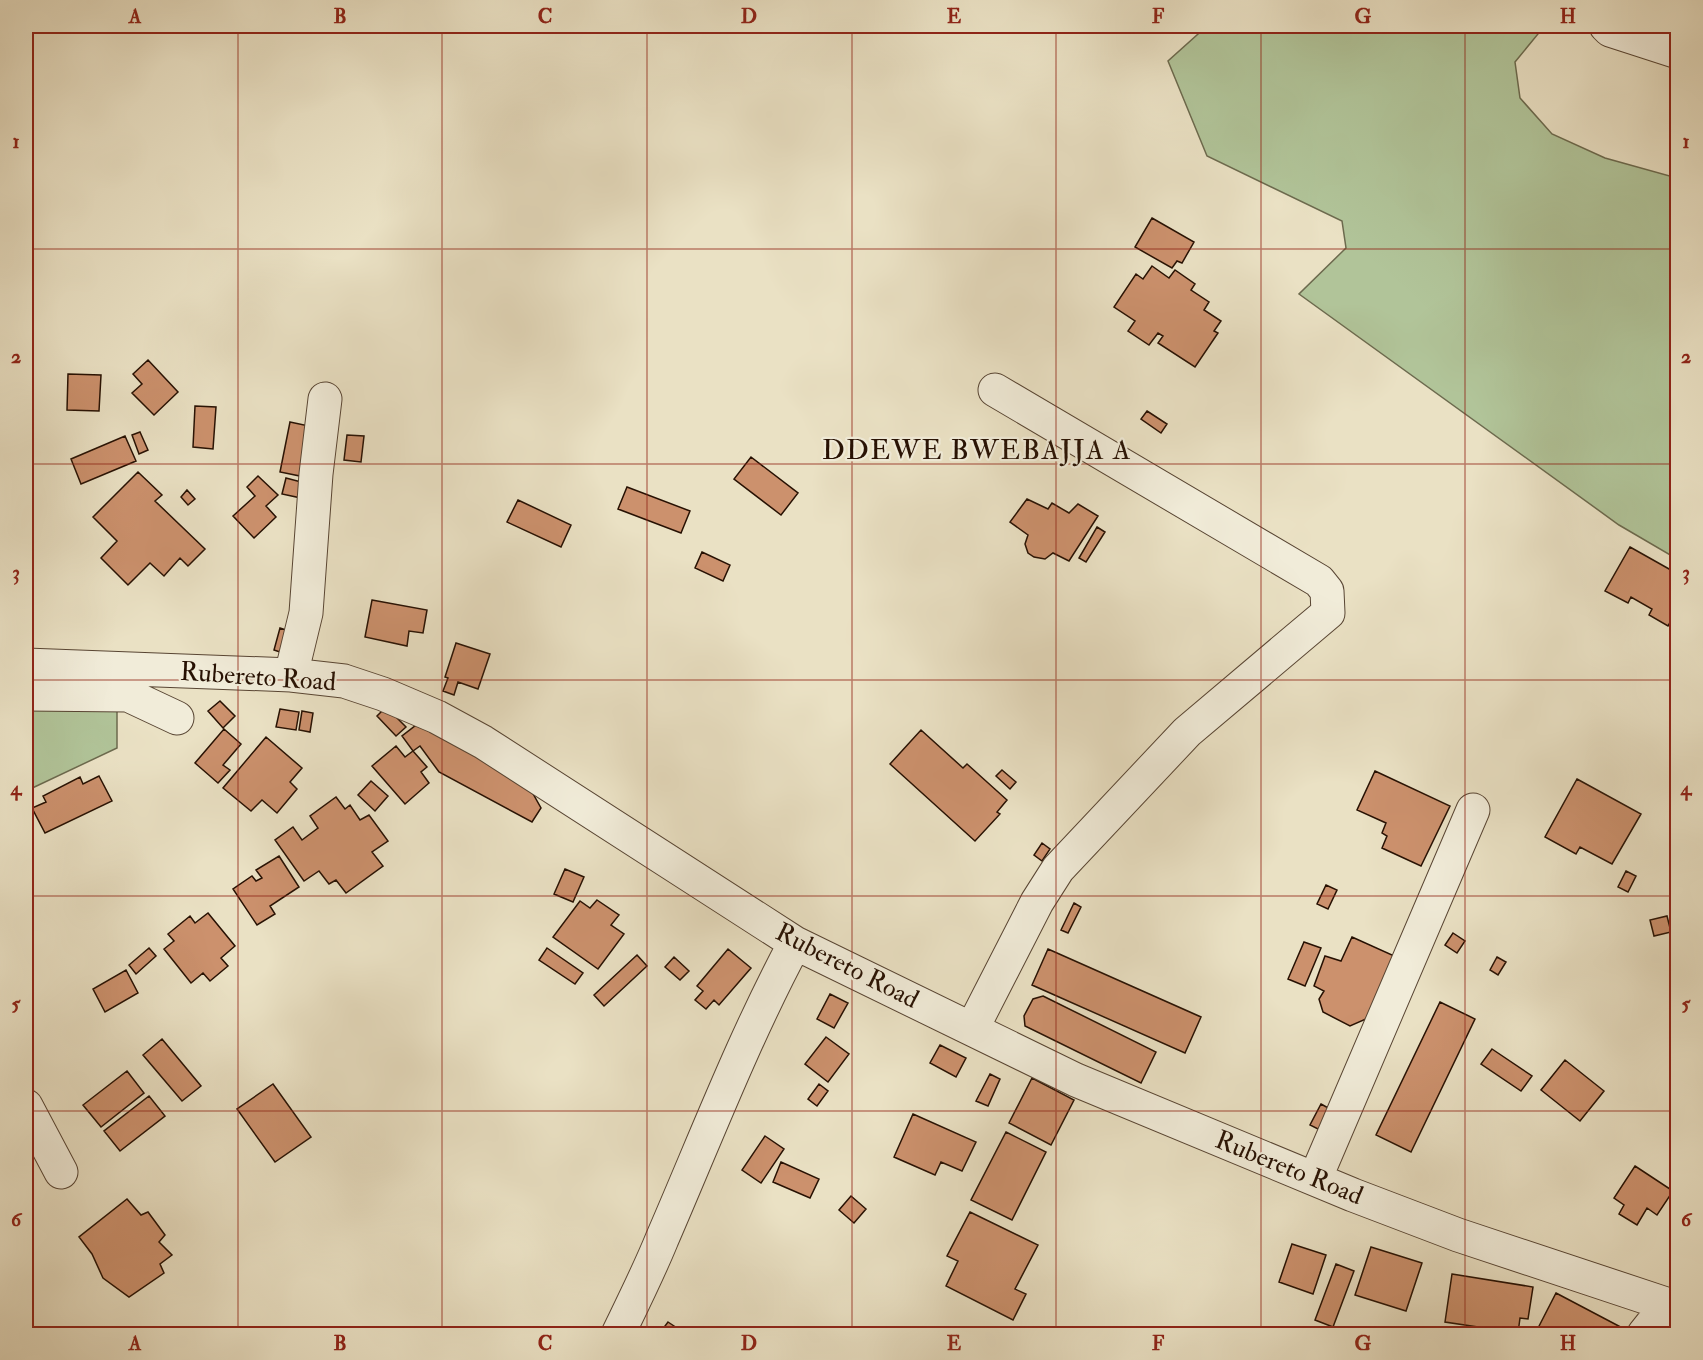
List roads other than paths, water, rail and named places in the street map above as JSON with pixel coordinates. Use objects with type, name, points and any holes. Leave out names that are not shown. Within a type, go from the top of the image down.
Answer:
[{"type":"street","points":[[1606,26],[1610,30],[1677,52]]},
{"type":"street","points":[[972,1029],[1037,902],[1058,869],[1187,732],[1328,613],[1327,591],[1318,581],[995,390]]},
{"type":"street","points":[[291,675],[306,613],[316,474],[325,399]]},
{"type":"street","name":"Rubereto Road","points":[[26,665],[291,675],[344,681],[384,694],[437,717],[483,742],[795,943],[1076,1080],[1315,1179],[1458,1235],[1672,1306]]},
{"type":"street","points":[[26,694],[128,695],[177,718]]},
{"type":"street","points":[[1315,1179],[1473,810]]},
{"type":"street","points":[[618,1335],[661,1242],[740,1055],[795,943]]},
{"type":"street","points":[[26,1106],[61,1172]]},
{"type":"street","points":[[1644,1335],[1672,1306]]},
{"type":"district","name":"DDEWE BWEBAJJA A","points":[[977,450]]}]
